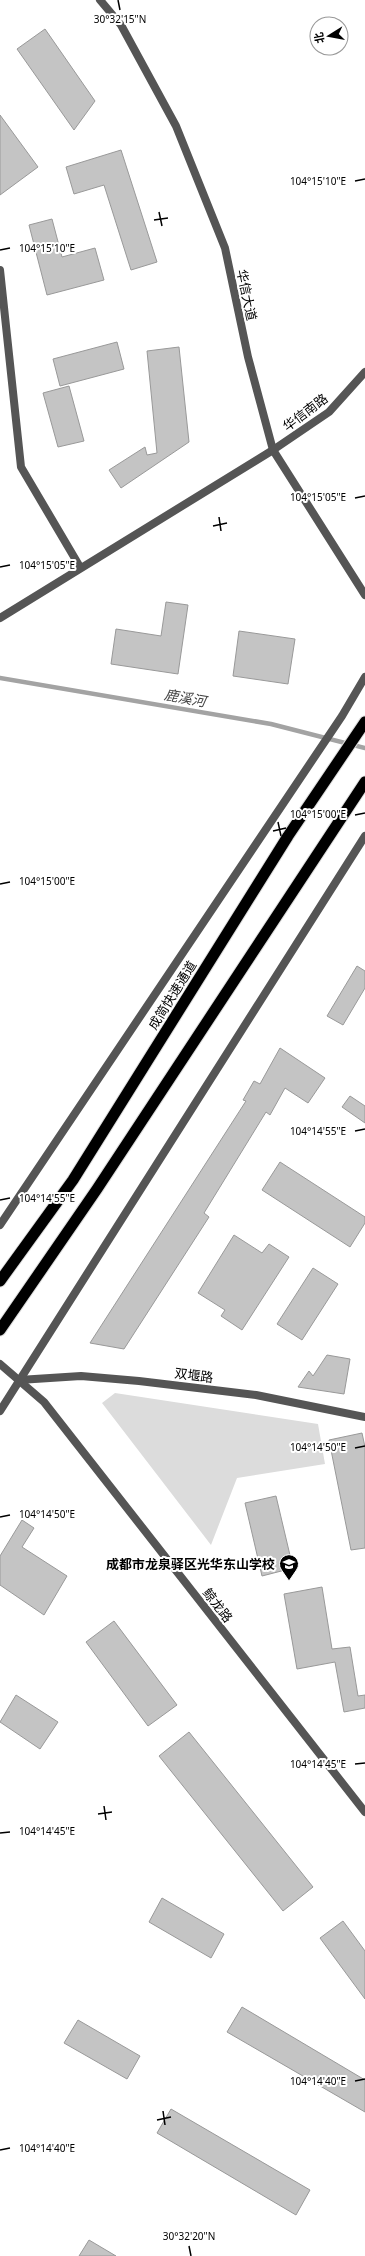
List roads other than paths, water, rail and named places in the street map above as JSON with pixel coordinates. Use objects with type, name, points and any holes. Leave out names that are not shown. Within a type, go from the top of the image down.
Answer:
[{"type":"highway","name":"成简快速通道","points":[[0,1281],[73,1180],[288,836],[365,722]]},
{"type":"highway","points":[[0,1330],[97,1189],[365,782]]},
{"type":"street","name":"华信大道","points":[[100,0],[122,25],[176,126],[225,248],[248,357],[273,450],[365,595]]},
{"type":"street","points":[[0,270],[21,467],[80,568]]},
{"type":"street","name":"华信南路","points":[[0,618],[273,450],[329,412],[365,372]]},
{"type":"street","points":[[0,1225],[301,774],[342,716],[365,677]]},
{"type":"street","points":[[0,1411],[365,836]]},
{"type":"street","name":"鲸龙路","points":[[0,1364],[44,1402],[365,1812]]},
{"type":"street","name":"双堰路","points":[[19,1380],[81,1376],[138,1381],[256,1395],[365,1417]]},
{"type":"waterway","name":"鹿溪河","points":[[0,678],[271,724],[365,748]]},
{"type":"place","name":"成都市龙泉驿区光华东山学校","points":[[289,1581]]}]
